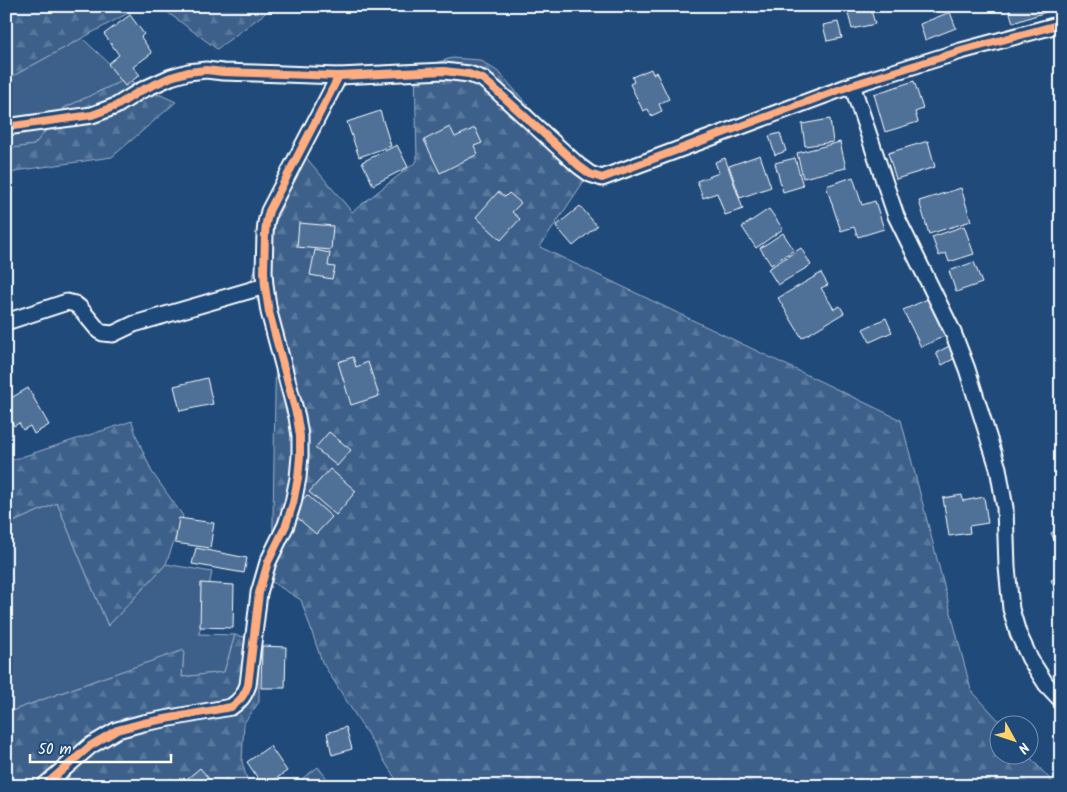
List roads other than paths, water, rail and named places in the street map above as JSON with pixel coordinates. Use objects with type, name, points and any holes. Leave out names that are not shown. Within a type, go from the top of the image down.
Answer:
[{"type":"street","points":[[6,127],[92,115],[106,111],[140,91],[188,72],[206,70],[339,76],[444,71],[469,74],[483,79],[579,166],[590,174],[602,178],[852,85],[961,50],[1061,24]]},
{"type":"street","points":[[44,786],[90,746],[117,730],[143,723],[231,707],[239,702],[245,694],[248,685],[259,593],[268,562],[286,525],[293,503],[300,456],[297,416],[269,312],[265,286],[266,223],[270,211],[339,76]]},
{"type":"street","points":[[852,85],[896,216],[952,330],[998,468],[1005,508],[1007,567],[1011,609],[1018,633],[1030,659],[1046,684],[1061,700]]},
{"type":"street","points":[[6,322],[67,302],[75,304],[80,308],[103,333],[113,334],[134,324],[265,286]]}]
